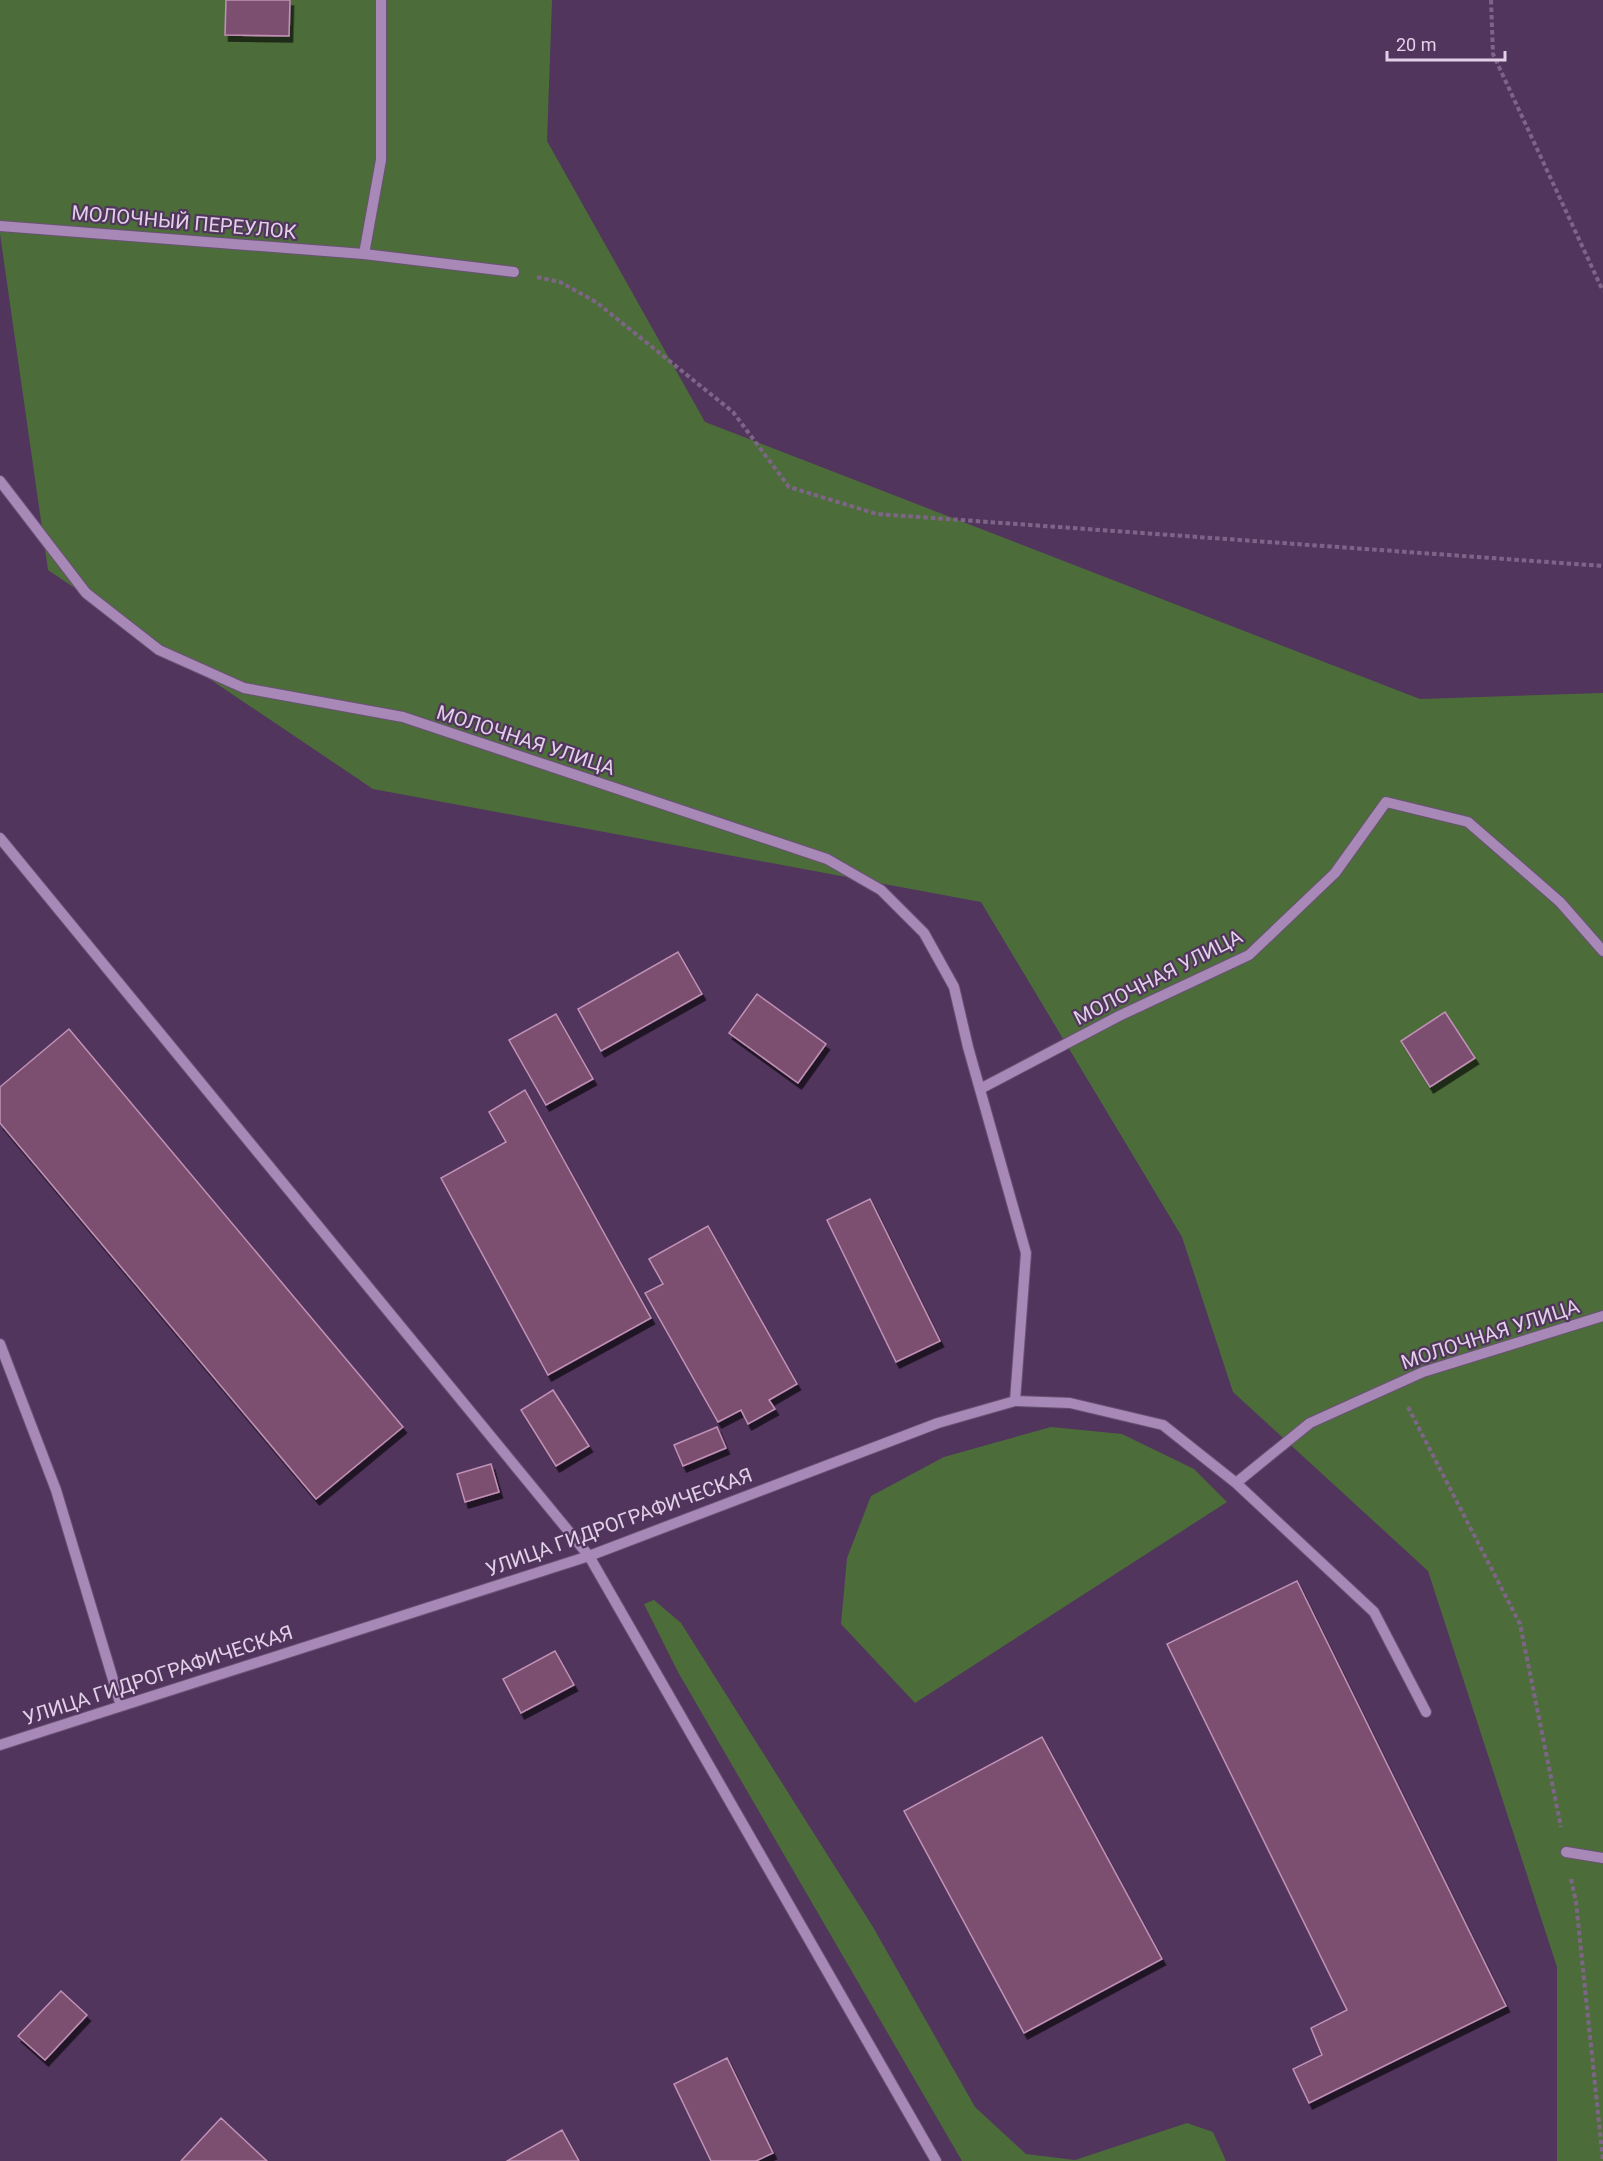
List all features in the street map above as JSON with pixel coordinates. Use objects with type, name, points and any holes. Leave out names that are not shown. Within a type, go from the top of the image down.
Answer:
[{"type":"street","points":[[364,254],[381,160],[381,0]]},
{"type":"street","name":"МОЛОЧНЫЙ ПЕРЕУЛОК","points":[[0,226],[364,254],[514,272]]},
{"type":"street","name":"МОЛОЧНАЯ УЛИЦА","points":[[0,481],[86,593],[159,650],[244,688],[403,717],[827,859],[881,890],[924,933],[954,987],[1026,1253],[1016,1401]]},
{"type":"street","name":"МОЛОЧНАЯ УЛИЦА","points":[[980,1089],[1119,1016],[1249,955],[1335,873],[1386,802],[1468,822],[1560,902],[1603,951]]},
{"type":"street","points":[[0,838],[589,1556],[936,2161]]},
{"type":"street","name":"МОЛОЧНАЯ УЛИЦА","points":[[1236,1483],[1310,1424],[1423,1372],[1603,1316]]},
{"type":"street","points":[[0,1344],[56,1490],[121,1706]]},
{"type":"street","name":"УЛИЦА ГИДРОГРАФИЧЕСКАЯ","points":[[0,1745],[589,1556],[938,1423],[1016,1401],[1070,1403],[1163,1425],[1236,1483],[1374,1612],[1426,1712]]},
{"type":"street","points":[[1566,1852],[1603,1858]]},
{"type":"path","points":[[1491,0],[1493,54],[1603,291]]},
{"type":"path","points":[[514,272],[560,282],[596,302],[733,412],[789,487],[877,514],[1603,566]]},
{"type":"path","points":[[1397,1384],[1520,1624],[1576,1902],[1603,2161]]},
{"type":"green space","points":[[0,0],[552,0],[547,141],[705,422],[1420,699],[1603,693],[1603,2161],[1557,2161],[1557,1967],[1428,1571],[1233,1392],[1182,1237],[981,902],[373,789],[48,570],[0,234]]},
{"type":"green space","points":[[1051,1427],[1122,1434],[1194,1469],[1227,1502],[915,1703],[841,1624],[847,1558],[871,1496],[944,1457]]},
{"type":"green space","points":[[654,1600],[681,1623],[873,1927],[975,2107],[1026,2154],[1075,2160],[1187,2123],[1213,2132],[1226,2161],[962,2161],[678,1672],[644,1604]]},
{"type":"building","points":[[226,0],[290,0],[289,36],[225,35]]},
{"type":"building","points":[[678,952],[702,994],[601,1051],[578,1009]]},
{"type":"building","points":[[757,994],[826,1044],[798,1083],[729,1033]]},
{"type":"building","points":[[1445,1012],[1475,1058],[1430,1087],[1401,1041]]},
{"type":"building","points":[[556,1014],[593,1079],[546,1105],[509,1040]]},
{"type":"building","points":[[69,1029],[403,1427],[316,1499],[0,1123],[0,1087]]},
{"type":"building","points":[[525,1090],[651,1318],[548,1375],[441,1178],[506,1142],[489,1112]]},
{"type":"building","points":[[870,1199],[940,1341],[896,1362],[827,1220]]},
{"type":"building","points":[[708,1226],[797,1384],[769,1400],[775,1409],[748,1424],[741,1410],[718,1422],[645,1293],[663,1284],[649,1259]]},
{"type":"building","points":[[553,1390],[589,1446],[556,1466],[521,1410]]},
{"type":"building","points":[[717,1427],[726,1448],[683,1466],[674,1445]]},
{"type":"building","points":[[491,1464],[499,1492],[465,1502],[457,1474]]},
{"type":"building","points":[[1297,1581],[1506,2006],[1309,2103],[1293,2069],[1322,2055],[1311,2028],[1347,2010],[1167,1644]]},
{"type":"building","points":[[555,1651],[574,1685],[521,1713],[503,1679]]},
{"type":"building","points":[[1042,1737],[1162,1959],[1024,2033],[904,1811]]},
{"type":"building","points":[[61,1991],[87,2015],[45,2060],[18,2036]]},
{"type":"building","points":[[727,2058],[773,2153],[756,2161],[711,2161],[674,2084]]},
{"type":"building","points":[[221,2118],[267,2161],[181,2161]]},
{"type":"building","points":[[562,2130],[579,2161],[507,2161]]}]
